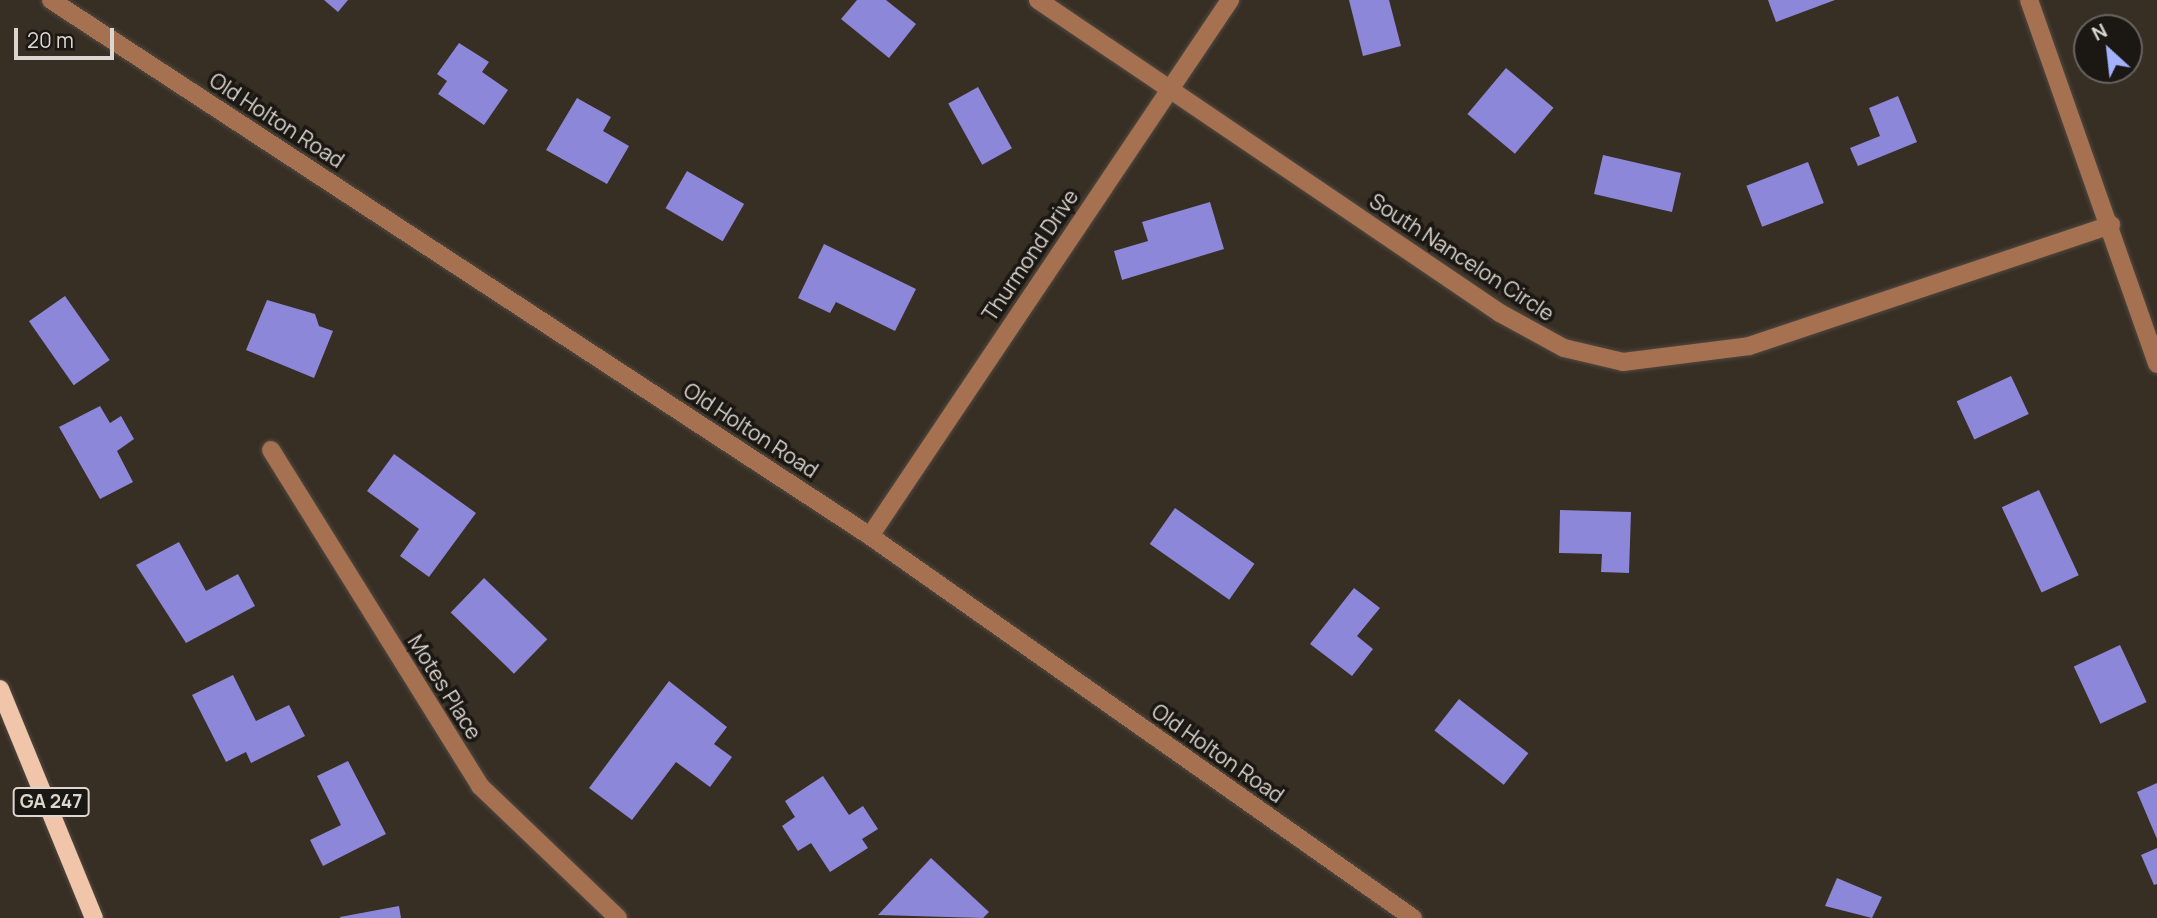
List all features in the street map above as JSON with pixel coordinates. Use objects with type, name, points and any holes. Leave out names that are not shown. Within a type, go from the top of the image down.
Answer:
[{"type":"main road","name":"GA 247","points":[[0,688],[94,918]]},
{"type":"street","name":"Old Holton Road","points":[[51,0],[870,536],[1413,918]]},
{"type":"street","name":"South Nancelon Circle","points":[[1038,0],[1500,313],[1564,348],[1623,362],[1749,346],[2111,225]]},
{"type":"street","name":"Thurmond Drive","points":[[870,536],[1230,0]]},
{"type":"street","points":[[2029,0],[2111,225],[2157,364]]},
{"type":"street","name":"Motes Place","points":[[271,450],[480,786],[618,918]]},
{"type":"building","points":[[324,0],[348,0],[338,12]]},
{"type":"building","points":[[857,0],[886,0],[916,24],[889,58],[841,19]]},
{"type":"building","points":[[1349,0],[1389,0],[1401,46],[1363,56]]},
{"type":"building","points":[[1768,0],[1835,0],[1776,22]]},
{"type":"building","points":[[459,43],[489,62],[482,72],[508,90],[484,125],[438,94],[447,81],[437,74]]},
{"type":"building","points":[[1506,68],[1553,108],[1515,154],[1467,114]]},
{"type":"building","points":[[978,87],[1012,148],[982,165],[948,103]]},
{"type":"building","points":[[1898,96],[1917,142],[1858,166],[1850,148],[1880,136],[1869,108]]},
{"type":"building","points":[[577,98],[611,117],[603,131],[629,146],[607,184],[546,150]]},
{"type":"building","points":[[1603,155],[1681,173],[1672,212],[1594,194]]},
{"type":"building","points":[[1808,162],[1824,203],[1762,227],[1746,186]]},
{"type":"building","points":[[687,171],[744,204],[723,241],[666,208]]},
{"type":"building","points":[[1210,202],[1224,249],[1122,280],[1114,251],[1148,241],[1142,222]]},
{"type":"building","points":[[824,244],[916,289],[895,331],[836,302],[830,313],[798,298]]},
{"type":"building","points":[[65,296],[110,360],[74,385],[29,321]]},
{"type":"building","points":[[267,300],[315,314],[319,326],[333,331],[314,378],[246,350]]},
{"type":"building","points":[[2011,376],[2029,414],[1974,439],[1957,401]]},
{"type":"building","points":[[100,406],[110,423],[121,416],[134,439],[117,451],[133,482],[100,499],[59,427]]},
{"type":"building","points":[[394,454],[476,513],[429,577],[400,556],[419,529],[367,491]]},
{"type":"building","points":[[2039,490],[2079,575],[2042,593],[2002,507]]},
{"type":"building","points":[[1175,508],[1254,564],[1229,600],[1150,544]]},
{"type":"building","points":[[1560,510],[1631,512],[1629,573],[1601,572],[1602,554],[1559,553]]},
{"type":"building","points":[[179,542],[206,591],[238,574],[255,606],[186,643],[136,565]]},
{"type":"building","points":[[484,578],[547,639],[514,674],[451,613]]},
{"type":"building","points":[[1354,588],[1380,608],[1357,636],[1373,649],[1352,676],[1310,644]]},
{"type":"building","points":[[2120,645],[2147,702],[2100,724],[2074,667]]},
{"type":"building","points":[[233,675],[256,721],[289,705],[305,736],[251,763],[246,752],[226,762],[192,695]]},
{"type":"building","points":[[669,681],[727,727],[714,744],[732,757],[710,787],[676,762],[632,820],[589,788]]},
{"type":"building","points":[[1459,699],[1528,753],[1504,785],[1434,731]]},
{"type":"building","points":[[348,761],[386,834],[323,866],[310,840],[341,825],[317,776]]},
{"type":"building","points":[[823,776],[849,815],[863,806],[878,829],[862,839],[868,848],[830,872],[811,843],[798,851],[782,826],[795,817],[785,801]]},
{"type":"building","points":[[2157,783],[2157,839],[2137,792]]},
{"type":"building","points":[[2157,848],[2157,884],[2154,885],[2141,855]]},
{"type":"building","points":[[931,858],[989,912],[983,918],[878,915]]},
{"type":"building","points":[[1837,878],[1882,897],[1872,918],[1825,906]]},
{"type":"building","points":[[399,906],[401,918],[340,918],[340,917]]}]
